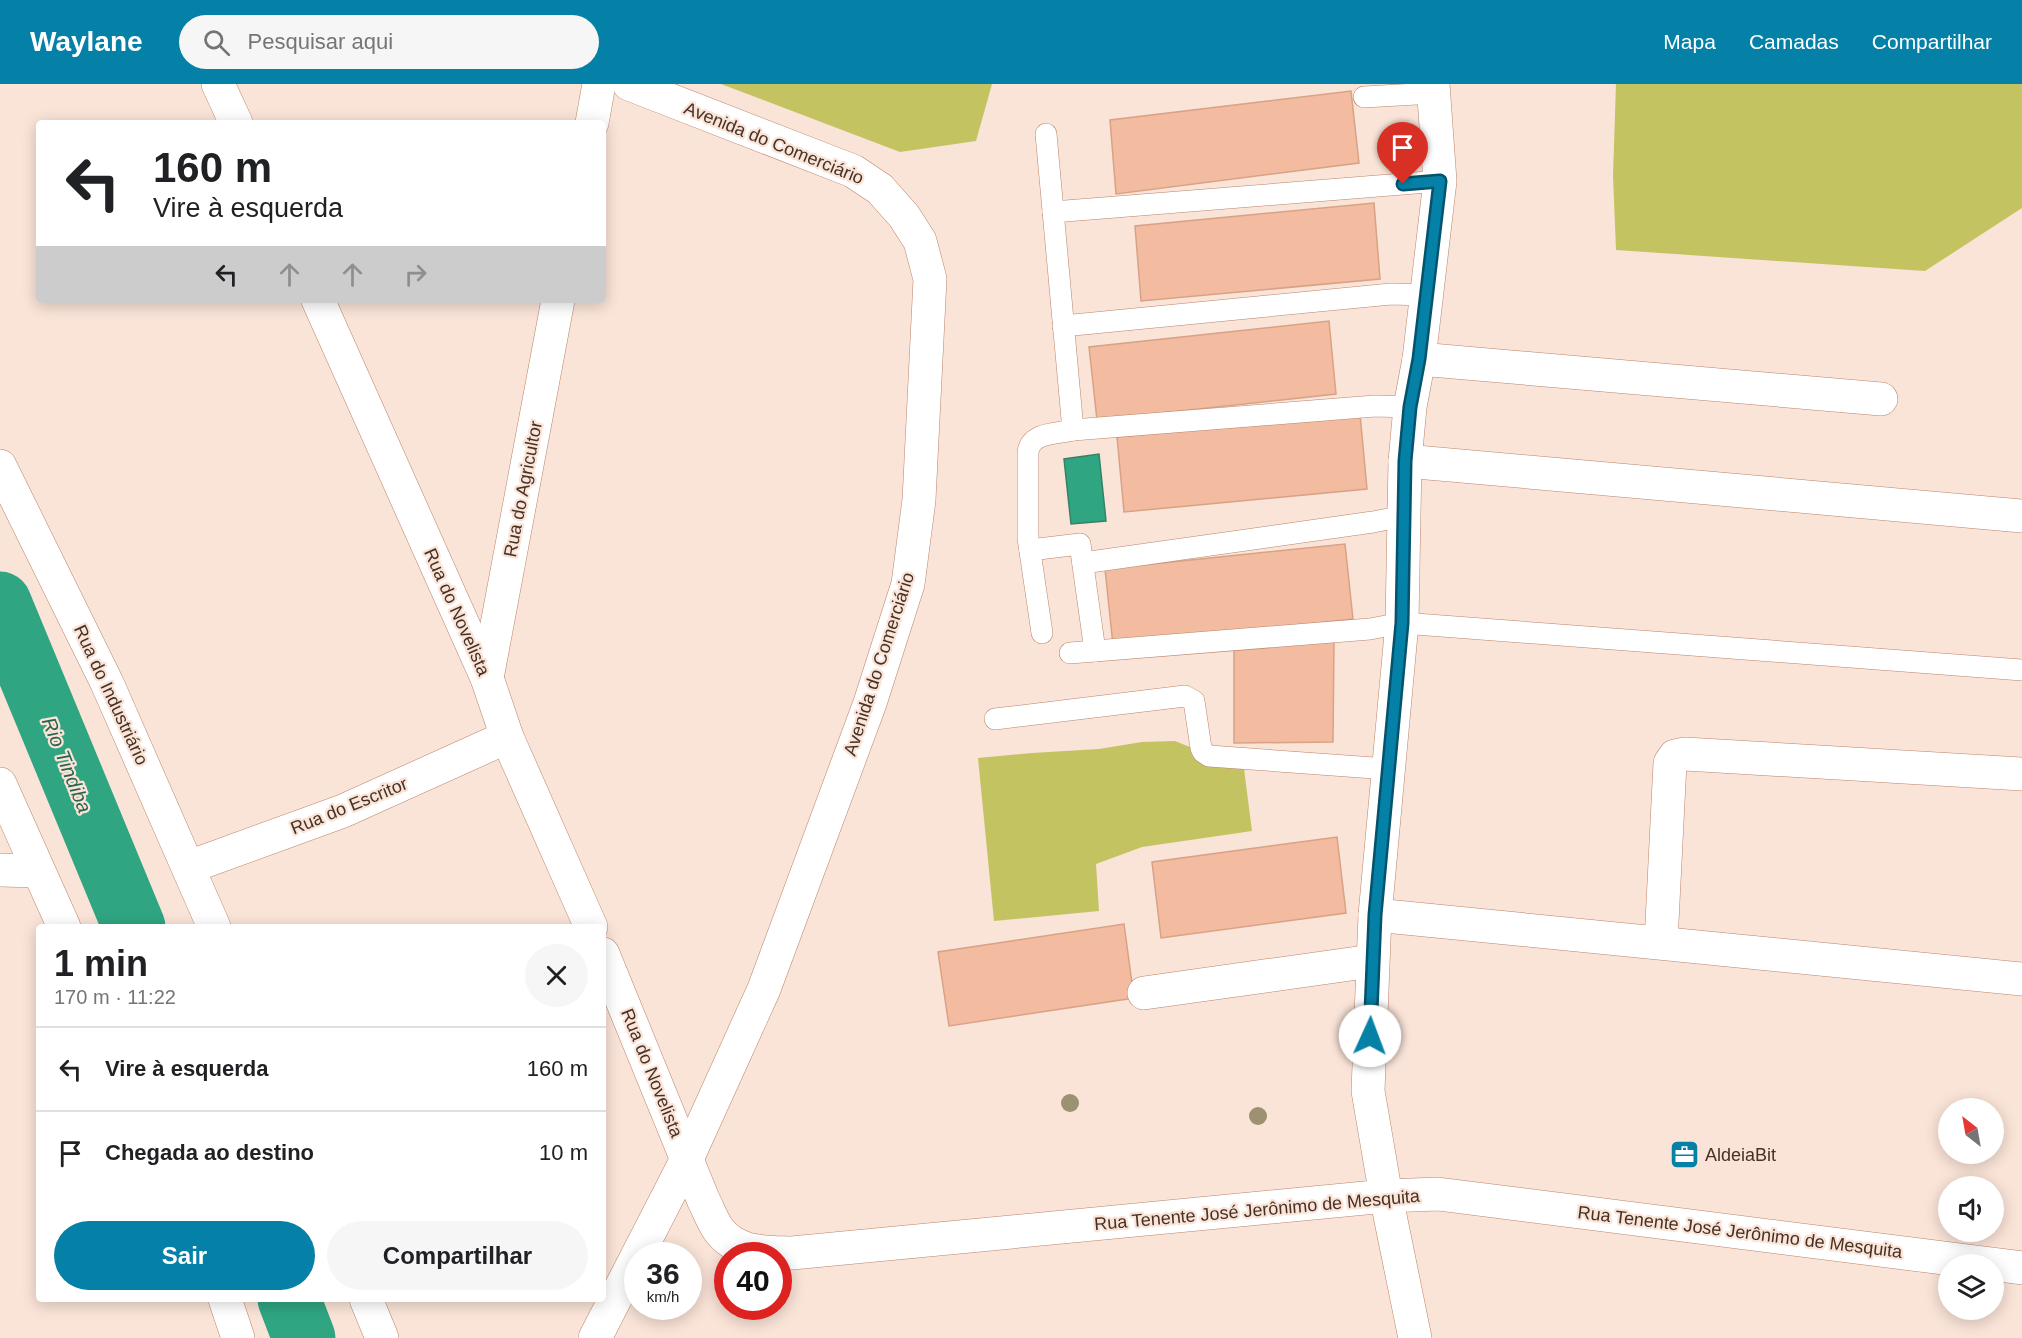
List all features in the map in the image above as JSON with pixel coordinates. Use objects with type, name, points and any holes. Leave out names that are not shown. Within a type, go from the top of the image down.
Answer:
[{"type":"street","points":[[218,84],[235,120]]},
{"type":"street","points":[[593,120],[599,84]]},
{"type":"street","name":"Avenida do Comerciário","points":[[595,1338],[687,1159],[764,989],[870,703],[908,585],[919,500],[930,279],[920,241],[904,216],[880,189],[853,171],[628,84]]},
{"type":"street","points":[[1415,1338],[1386,1196],[1368,1091],[1375,915],[1402,623],[1405,461],[1440,181],[1434,89]]},
{"type":"street","name":"Rua do Novelista","points":[[319,303],[487,678],[507,737],[590,924]]},
{"type":"street","name":"Rua do Agricultor","points":[[487,678],[557,303]]},
{"type":"street","points":[[1419,359],[1881,399]]},
{"type":"street","points":[[1405,461],[2022,516]]},
{"type":"street","name":"Rua do Industriário","points":[[0,466],[107,683],[213,924]]},
{"type":"street","name":"Rua do Escritor","points":[[189,867],[343,811],[507,737]]},
{"type":"street","points":[[1661,942],[1670,763],[1675,756],[1685,754],[2022,774]]},
{"type":"street","points":[[0,784],[63,924]]},
{"type":"street","points":[[0,870],[38,872]]},
{"type":"street","points":[[1375,915],[2022,979]]},
{"type":"street","name":"Rua do Novelista","points":[[606,961],[687,1159]]},
{"type":"street","points":[[1144,993],[1372,961]]},
{"type":"street","name":"Rua Tenente José Jerônimo de Mesquita","points":[[687,1159],[718,1230],[737,1246],[752,1252],[792,1253],[1386,1196],[1438,1194],[2022,1268]]},
{"type":"street","points":[[226,1302],[238,1338]]},
{"type":"street","points":[[367,1302],[382,1338]]},
{"type":"lane","points":[[1364,97],[1434,89]]},
{"type":"lane","points":[[1046,134],[1073,430]]},
{"type":"lane","points":[[1053,212],[1440,181]]},
{"type":"lane","points":[[1063,326],[1391,294],[1426,295]]},
{"type":"lane","points":[[1042,633],[1028,527],[1029,445],[1035,438],[1073,430],[1375,406],[1410,407]]},
{"type":"lane","points":[[1083,563],[1404,516]]},
{"type":"lane","points":[[1030,550],[1080,544],[1095,651]]},
{"type":"lane","points":[[1070,653],[1370,629],[1402,623],[2022,670]]},
{"type":"lane","points":[[995,719],[1185,696],[1194,702],[1201,748],[1209,756],[1389,769]]},
{"type":"shaded area","points":[[721,84],[992,84],[976,141],[900,152]]},
{"type":"shaded area","points":[[1616,84],[2022,84],[2022,208],[1925,271],[1616,250],[1613,176]]},
{"type":"shaded area","points":[[1099,454],[1106,521],[1071,524],[1064,459]]},
{"type":"shaded area","points":[[1175,741],[1244,769],[1252,831],[1142,847],[1096,864],[1099,911],[994,921],[978,758],[1099,749],[1142,742]]},
{"type":"building","points":[[1351,91],[1359,163],[1116,194],[1110,120]]},
{"type":"building","points":[[1374,203],[1380,279],[1141,301],[1135,226]]},
{"type":"building","points":[[1329,321],[1336,394],[1097,420],[1089,347]]},
{"type":"building","points":[[1360,414],[1367,489],[1124,512],[1117,437]]},
{"type":"building","points":[[1345,544],[1353,619],[1113,645],[1105,569]]},
{"type":"building","points":[[1234,641],[1334,641],[1333,742],[1234,743]]},
{"type":"building","points":[[1337,837],[1346,913],[1161,938],[1152,862]]},
{"type":"building","points":[[1124,924],[1134,998],[949,1026],[938,952]]},
{"type":"waterway","name":"Rio Tindiba","points":[[0,603],[133,924]]},
{"type":"waterway","name":"Rio Tindiba","points":[[290,1302],[304,1338]]},
{"type":"place","name":"AldeiaBit","points":[[1684,1155]]},
{"type":"route","points":[[1370,1036],[1375,915],[1402,623],[1405,461],[1440,181],[1403,184]]}]
